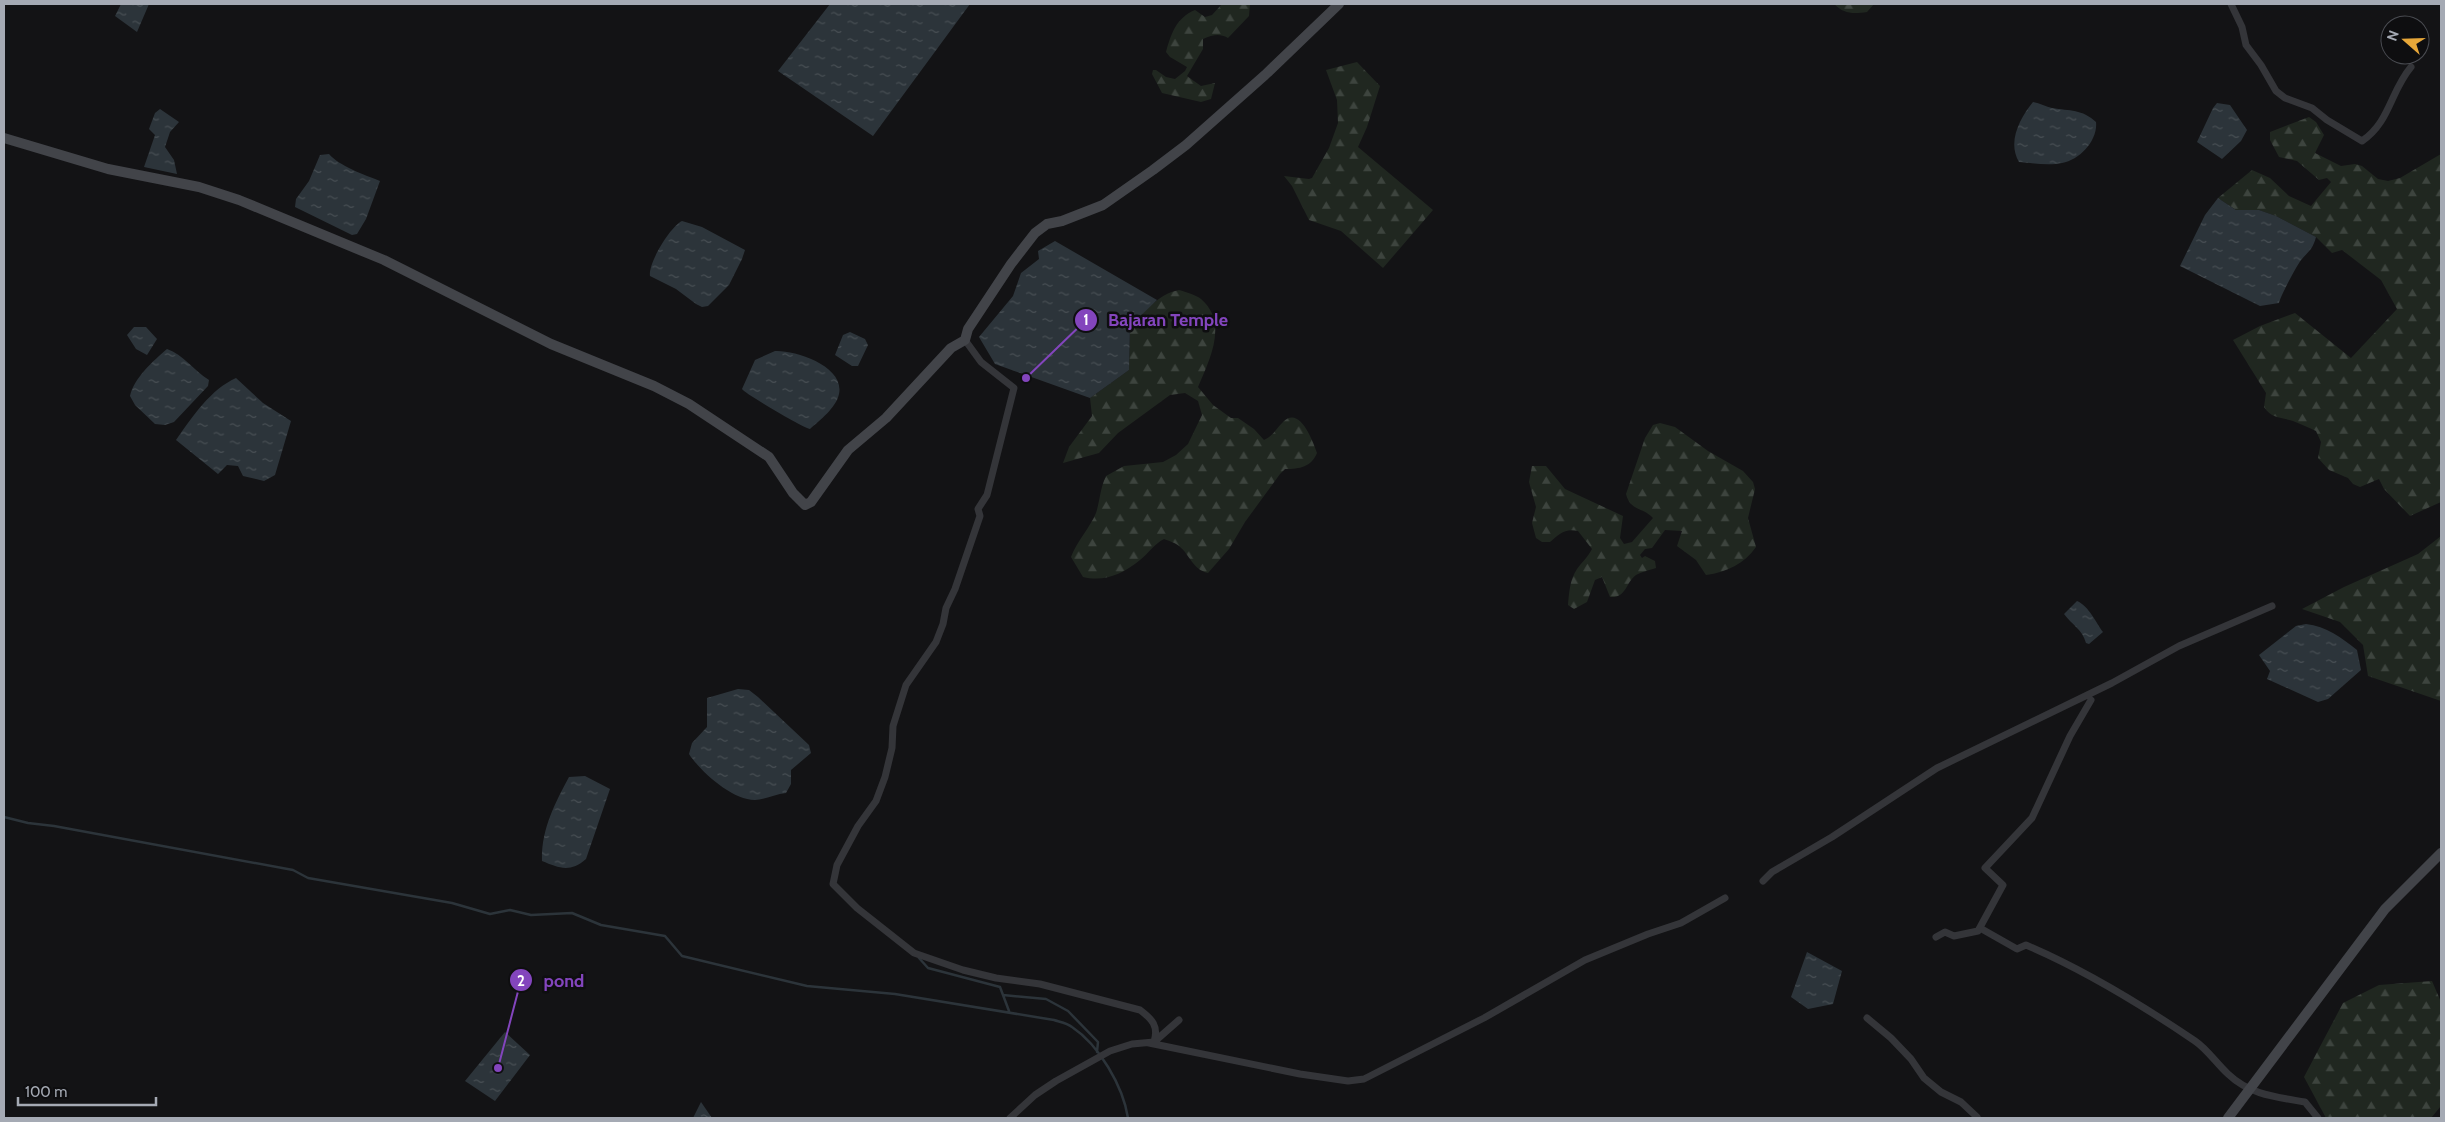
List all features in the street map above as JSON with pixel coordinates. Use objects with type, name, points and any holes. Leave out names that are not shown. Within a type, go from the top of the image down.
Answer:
[{"type":"street","points":[[4,138],[108,169],[199,187],[239,200],[384,260],[551,344],[654,386],[689,404],[769,457],[793,493],[805,505],[811,502],[848,450],[886,418],[951,348],[965,340],[968,329],[1011,264],[1035,233],[1047,224],[1062,221],[1103,205],[1154,170],[1265,75],[1339,4]]},
{"type":"street","points":[[2231,4],[2242,27],[2246,45],[2261,65],[2276,91],[2285,98],[2312,108],[2327,120],[2362,141],[2377,130],[2384,119],[2396,89],[2411,67]]},
{"type":"street","points":[[965,340],[981,362],[1014,388],[987,495],[978,509],[980,516],[955,589],[946,608],[943,624],[936,642],[906,686],[893,726],[892,748],[885,777],[876,801],[837,865],[833,884],[857,908],[914,953],[963,970],[996,978],[1040,984],[1140,1010],[1152,1020],[1157,1032],[1152,1043]]},
{"type":"street","points":[[1763,881],[1772,872],[1832,837],[1937,768],[2112,683],[2179,646],[2272,606]]},
{"type":"street","points":[[1936,937],[1945,932],[1954,936],[1978,931],[1980,928],[2003,885],[1985,868],[2032,818],[2063,751],[2091,700]]},
{"type":"street","points":[[2228,1118],[2385,909],[2441,853]]},
{"type":"street","points":[[1010,1118],[1035,1095],[1056,1081],[1110,1051],[1132,1044],[1152,1043],[1300,1074],[1348,1081],[1364,1079],[1484,1018],[1585,960],[1648,934],[1681,923],[1725,898]]},
{"type":"street","points":[[1980,928],[2018,950],[2026,945],[2050,955],[2152,1012],[2197,1042],[2230,1076],[2248,1089],[2273,1098],[2304,1102],[2318,1118]]},
{"type":"street","points":[[1867,1018],[1891,1038],[1911,1059],[1924,1078],[1941,1092],[1961,1102],[1977,1118]]},
{"type":"street","points":[[1152,1043],[1179,1020]]},
{"type":"green space","points":[[1222,4],[1250,4],[1249,16],[1228,38],[1216,35],[1203,39],[1203,49],[1187,76],[1201,86],[1215,83],[1211,99],[1201,102],[1162,93],[1152,74],[1153,70],[1166,77],[1175,79],[1187,67],[1170,57],[1166,52],[1175,27],[1183,17],[1195,10],[1205,17],[1212,15]]},
{"type":"green space","points":[[1834,4],[1874,4],[1867,12],[1857,13],[1845,11]]},
{"type":"green space","points":[[1357,62],[1380,86],[1367,127],[1358,147],[1433,210],[1383,268],[1341,231],[1309,220],[1292,186],[1284,176],[1312,178],[1329,148],[1338,123],[1337,100],[1326,70]]},
{"type":"green space","points":[[2309,117],[2316,122],[2324,135],[2315,153],[2341,166],[2355,164],[2362,166],[2378,179],[2388,181],[2400,178],[2441,154],[2441,502],[2410,516],[2384,489],[2379,479],[2360,487],[2353,484],[2348,478],[2329,470],[2318,458],[2321,442],[2316,431],[2270,414],[2264,407],[2266,393],[2233,340],[2260,326],[2295,313],[2351,358],[2397,309],[2381,280],[2342,250],[2332,253],[2316,237],[2276,216],[2259,210],[2236,210],[2218,198],[2252,170],[2270,178],[2289,196],[2311,206],[2331,182],[2327,178],[2319,180],[2297,161],[2279,157],[2270,140],[2270,132]]},
{"type":"green space","points":[[1179,290],[1201,299],[1214,319],[1214,342],[1198,387],[1213,405],[1231,418],[1238,418],[1254,429],[1264,440],[1283,422],[1289,418],[1295,418],[1305,427],[1317,453],[1315,458],[1308,464],[1300,468],[1285,469],[1280,474],[1245,522],[1229,549],[1208,573],[1198,568],[1178,545],[1164,539],[1157,543],[1140,560],[1120,573],[1106,578],[1083,577],[1071,557],[1096,513],[1102,485],[1106,476],[1124,466],[1163,462],[1176,455],[1188,444],[1202,415],[1198,401],[1185,393],[1170,395],[1118,433],[1099,453],[1063,463],[1069,447],[1092,416],[1090,398],[1129,370],[1130,326],[1158,299]]},
{"type":"green space","points":[[1660,423],[1675,427],[1708,451],[1743,471],[1753,482],[1755,489],[1748,518],[1756,547],[1740,563],[1721,572],[1706,575],[1696,560],[1677,546],[1682,531],[1665,530],[1652,548],[1645,549],[1640,555],[1642,558],[1645,556],[1655,561],[1656,568],[1636,575],[1623,593],[1616,597],[1610,597],[1602,577],[1595,580],[1587,602],[1574,609],[1568,605],[1571,582],[1577,569],[1592,549],[1578,531],[1573,530],[1559,534],[1550,542],[1542,542],[1536,538],[1532,523],[1536,507],[1529,482],[1532,466],[1546,466],[1565,489],[1623,516],[1620,538],[1624,544],[1632,542],[1653,518],[1630,503],[1626,494],[1645,438],[1653,425]]},
{"type":"green space","points":[[2441,536],[2441,701],[2368,676],[2363,645],[2340,622],[2302,609],[2344,587],[2418,554]]},
{"type":"green space","points":[[2432,981],[2441,1002],[2441,1106],[2431,1118],[2326,1118],[2304,1077],[2343,1003],[2379,985]]},
{"type":"water","points":[[121,4],[149,4],[137,32],[115,16]]},
{"type":"water","points":[[830,4],[970,4],[873,136],[778,71]]},
{"type":"water","points":[[2033,102],[2052,108],[2081,113],[2091,118],[2096,122],[2096,129],[2091,142],[2075,158],[2062,163],[2019,162],[2014,146],[2015,138],[2024,115]]},
{"type":"water","points":[[2217,103],[2230,105],[2247,130],[2241,141],[2222,159],[2197,142]]},
{"type":"water","points":[[160,109],[179,122],[170,132],[165,147],[174,160],[177,174],[144,167],[155,135],[149,129],[155,113]]},
{"type":"water","points":[[329,154],[346,166],[380,181],[366,219],[357,234],[352,235],[295,207],[296,199],[309,181],[320,155]]},
{"type":"water","points":[[2218,198],[2236,210],[2259,210],[2276,216],[2316,237],[2312,247],[2301,260],[2279,303],[2260,306],[2180,266],[2205,215]]},
{"type":"water","points":[[682,221],[702,227],[745,250],[729,285],[708,306],[702,307],[696,304],[676,289],[650,276],[650,270],[656,254],[672,230]]},
{"type":"water","points":[[1055,241],[1157,300],[1130,326],[1129,370],[1090,398],[995,364],[979,337],[1013,296],[1021,273],[1039,259],[1038,251]]},
{"type":"water","points":[[134,327],[146,327],[157,339],[147,355],[136,349],[127,335]]},
{"type":"water","points":[[850,332],[865,339],[868,345],[858,366],[852,366],[835,355],[843,335]]},
{"type":"water","points":[[167,349],[173,351],[209,380],[208,386],[174,422],[165,425],[155,424],[135,405],[130,396],[140,376]]},
{"type":"water","points":[[775,351],[794,353],[817,362],[834,375],[839,384],[839,394],[835,404],[810,429],[742,389],[755,360]]},
{"type":"water","points":[[236,378],[263,403],[291,421],[275,475],[264,481],[243,476],[238,466],[227,465],[218,474],[176,440],[210,396]]},
{"type":"water","points":[[2077,601],[2089,611],[2103,632],[2089,644],[2086,643],[2079,631],[2064,614]]},
{"type":"water","points":[[2306,624],[2327,630],[2357,650],[2361,670],[2328,699],[2318,702],[2267,679],[2270,671],[2259,655],[2296,626]]},
{"type":"water","points":[[738,689],[749,690],[758,697],[809,745],[811,753],[791,770],[791,784],[786,793],[762,799],[746,799],[718,784],[701,769],[689,754],[692,743],[707,727],[707,698]]},
{"type":"water","points":[[585,776],[610,789],[586,859],[570,868],[554,866],[542,861],[546,828],[569,777]]},
{"type":"water","points":[[1807,952],[1842,971],[1833,1004],[1808,1009],[1791,997]]},
{"type":"water","points":[[505,1032],[530,1055],[495,1101],[465,1081]]},
{"type":"water","points":[[701,1102],[712,1118],[693,1118]]},
{"type":"waterway","points":[[4,817],[28,823],[54,826],[293,870],[308,878],[452,903],[490,914],[510,910],[531,915],[572,913],[601,925],[665,936],[682,956],[807,986],[895,994],[1054,1020],[1072,1027],[1100,1055],[1121,1093],[1128,1118]]},
{"type":"waterway","points":[[919,958],[928,968],[1000,987],[1009,1011]]},
{"type":"waterway","points":[[1003,995],[1046,999],[1068,1011],[1098,1042],[1097,1052]]},
{"type":"place","name":"Bajaran Temple","points":[[1026,378]]},
{"type":"place","name":"pond","points":[[498,1068]]}]
